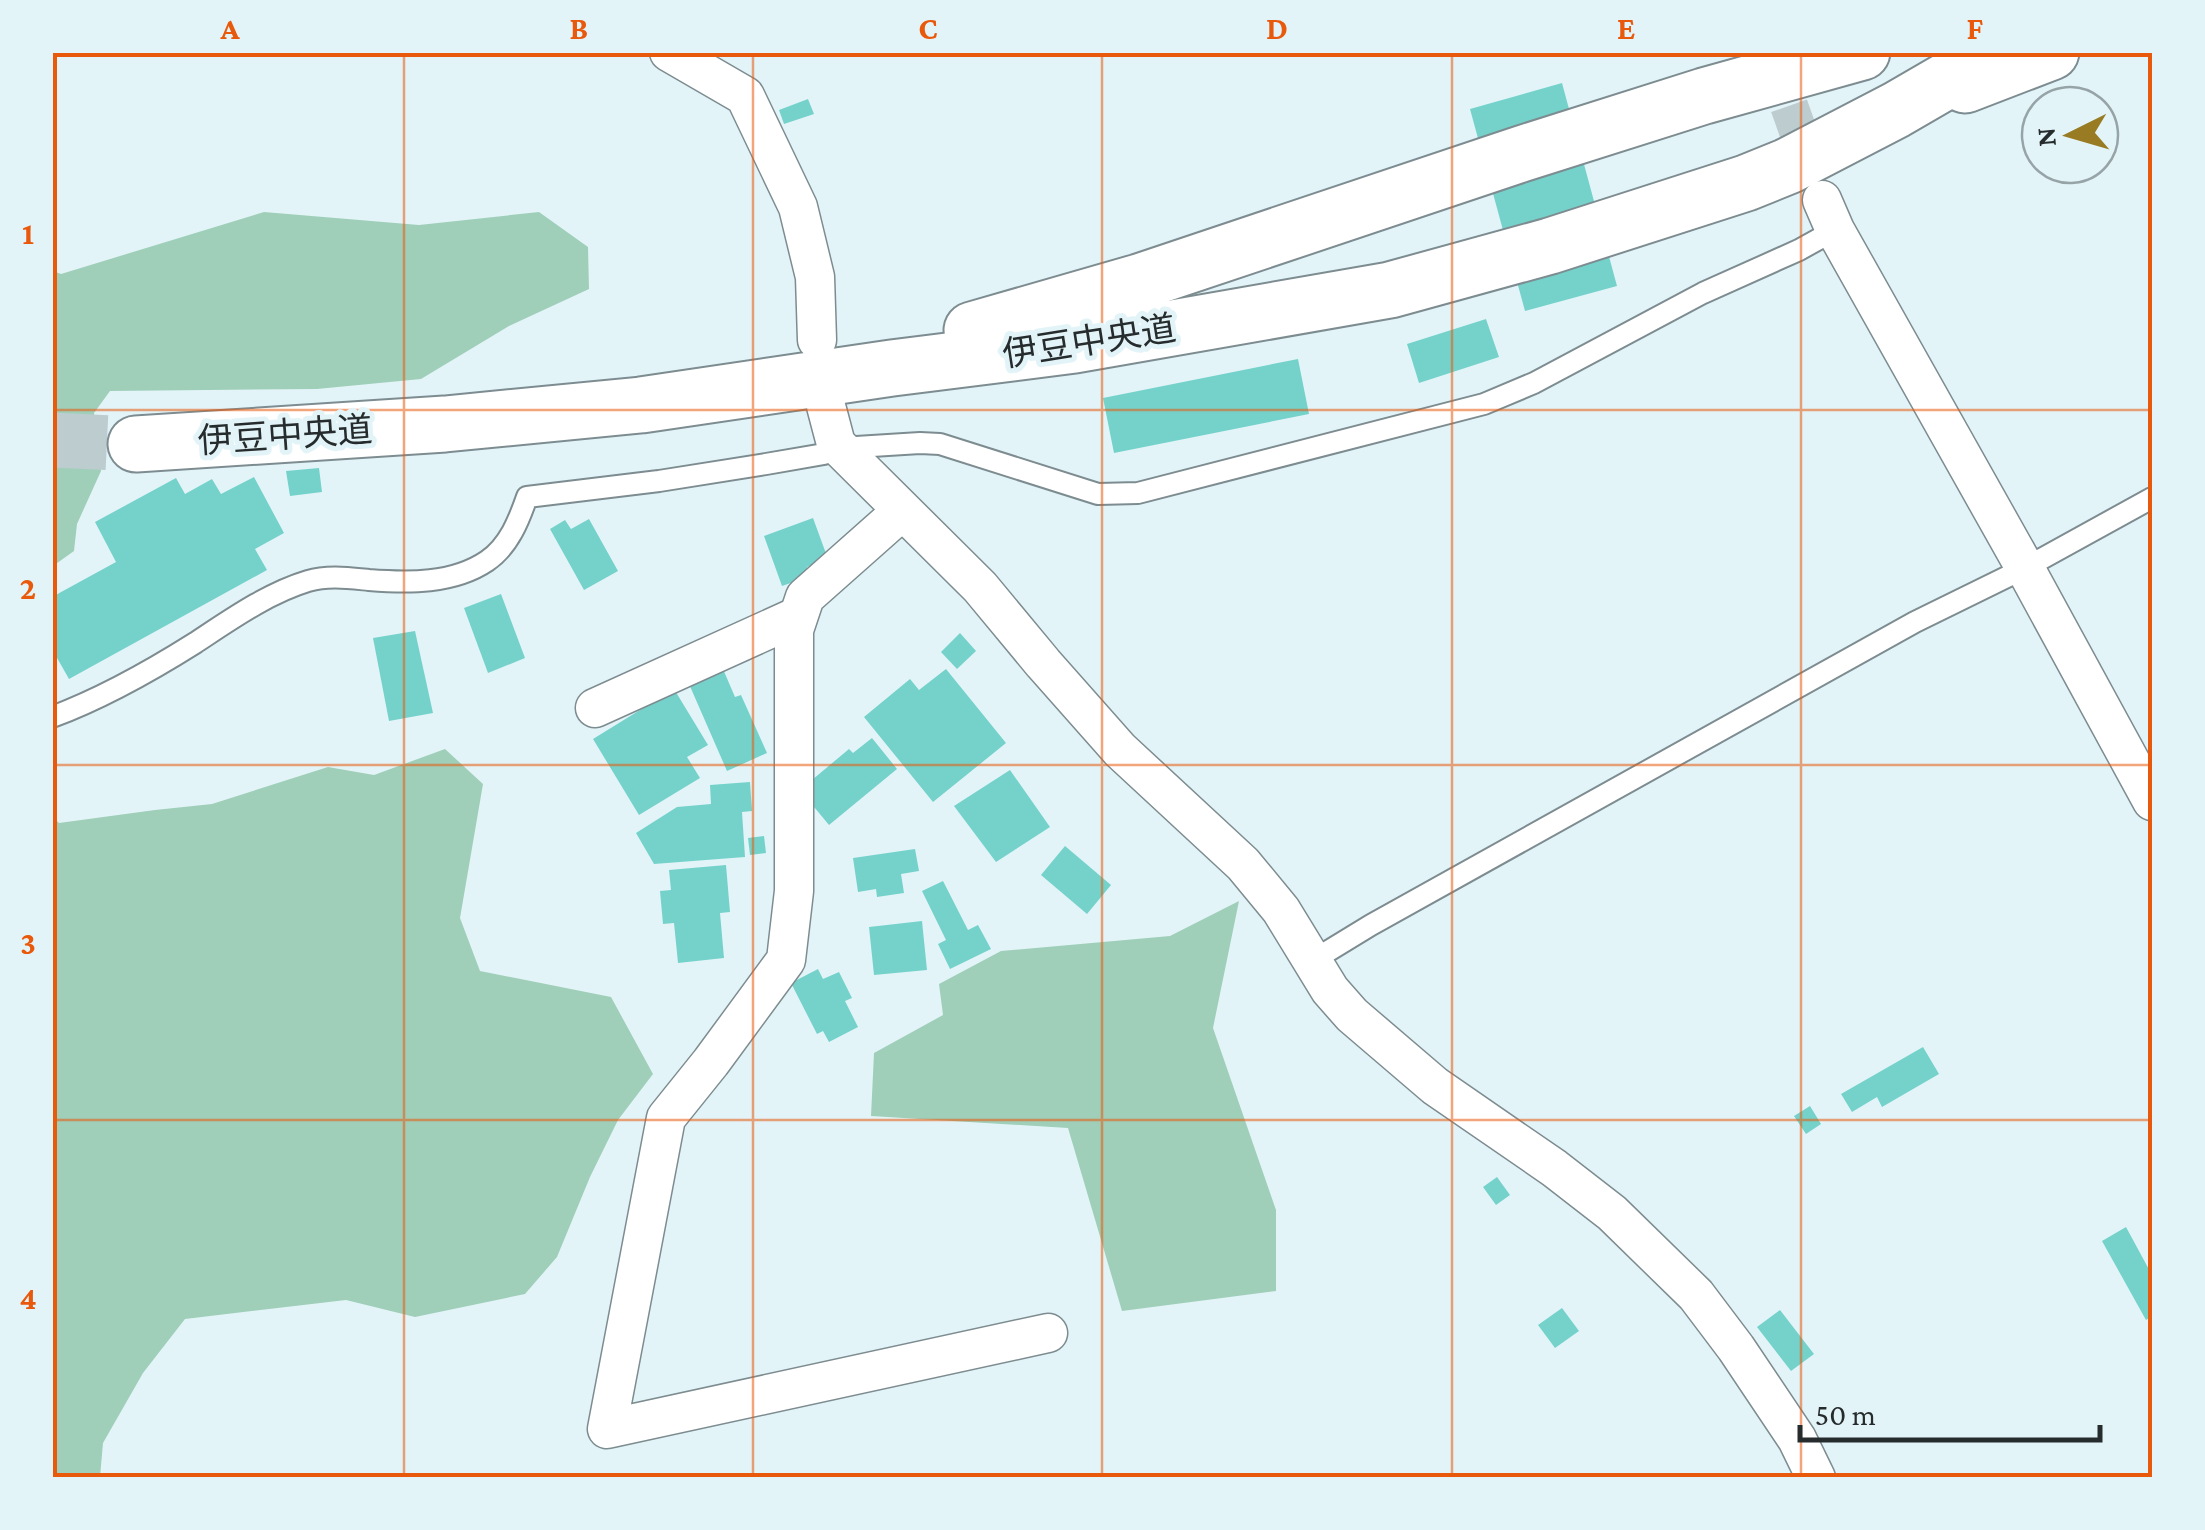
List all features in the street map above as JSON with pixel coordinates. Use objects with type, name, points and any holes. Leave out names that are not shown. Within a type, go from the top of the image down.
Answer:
[{"type":"highway","name":"伊豆中央道","points":[[1854,54],[1521,154],[1139,282],[999,324],[876,352],[652,381],[413,406],[205,418],[136,430],[445,424],[641,405],[1075,345],[1390,290],[1550,246],[1788,166],[1996,52]]},
{"type":"highway","points":[[1896,110],[2051,52]]},
{"type":"street","points":[[669,52],[746,96],[798,207],[815,276],[817,340]]},
{"type":"street","points":[[1829,215],[2152,801]]},
{"type":"street","points":[[826,406],[836,444],[980,587],[1120,750],[1243,864],[1281,910],[1330,990],[1352,1015],[1434,1086],[1612,1213],[1696,1296],[1797,1439],[1816,1478]]},
{"type":"street","points":[[902,512],[804,597],[794,630],[794,891],[786,960],[666,1118],[607,1429],[1048,1334]]},
{"type":"street","points":[[595,708],[798,616]]},
{"type":"lane","points":[[52,716],[89,704],[154,669],[284,589],[338,577],[408,582],[459,575],[489,560],[518,523],[527,497],[659,481],[824,454],[840,448],[920,442],[940,444],[1098,494],[1138,493],[1484,404],[1534,383],[1703,293],[1800,250],[1829,215]]},
{"type":"lane","points":[[1312,961],[1915,622],[2025,568],[2152,498]]},
{"type":"green space","points":[[264,212],[419,225],[539,212],[588,247],[589,289],[509,326],[421,379],[317,389],[110,391],[94,413],[101,471],[77,524],[74,551],[53,566],[53,271],[61,274]]},
{"type":"green space","points":[[445,749],[483,784],[460,918],[480,971],[611,997],[653,1074],[618,1120],[557,1257],[525,1294],[415,1317],[346,1300],[185,1319],[143,1373],[103,1443],[100,1477],[53,1477],[53,817],[59,823],[212,804],[328,767],[374,775]]},
{"type":"green space","points":[[1239,901],[1213,1028],[1276,1210],[1276,1291],[1122,1311],[1068,1128],[871,1116],[874,1053],[943,1015],[939,984],[1001,951],[1170,936]]},
{"type":"building","points":[[1562,83],[1617,286],[1525,311],[1470,109]]},
{"type":"building","points":[[808,99],[814,114],[784,124],[779,110]]},
{"type":"building","points":[[1486,319],[1499,357],[1419,383],[1407,344]]},
{"type":"building","points":[[1298,359],[1309,414],[1114,453],[1103,398]]},
{"type":"building","points":[[319,468],[322,492],[290,496],[286,471]]},
{"type":"building","points":[[254,477],[284,533],[255,549],[267,570],[69,679],[52,649],[52,597],[116,562],[95,522],[176,478],[185,494],[212,479],[221,494]]},
{"type":"building","points":[[813,518],[828,559],[807,567],[811,576],[782,586],[764,536]]},
{"type":"building","points":[[589,519],[618,571],[584,590],[550,529],[565,520],[571,529]]},
{"type":"building","points":[[501,594],[525,658],[488,673],[464,608]]},
{"type":"building","points":[[415,631],[433,713],[389,721],[373,638]]},
{"type":"building","points":[[960,633],[976,651],[957,669],[941,652]]},
{"type":"building","points":[[723,669],[735,697],[741,695],[767,753],[727,771],[689,684]]},
{"type":"building","points":[[946,669],[1006,743],[933,802],[864,717],[910,679],[919,690]]},
{"type":"building","points":[[674,689],[708,745],[687,757],[700,778],[639,815],[593,739]]},
{"type":"building","points":[[872,738],[897,769],[829,825],[800,790],[849,749],[853,753]]},
{"type":"building","points":[[1010,770],[1050,827],[996,862],[954,806]]},
{"type":"building","points":[[750,782],[752,811],[742,812],[745,857],[654,864],[636,833],[677,807],[711,804],[710,785]]},
{"type":"building","points":[[764,836],[766,853],[750,855],[748,838]]},
{"type":"building","points":[[1065,846],[1111,885],[1087,914],[1041,875]]},
{"type":"building","points":[[915,849],[919,871],[901,874],[904,893],[877,897],[876,889],[858,892],[853,858]]},
{"type":"building","points":[[726,865],[730,912],[720,913],[724,958],[678,963],[674,923],[663,924],[660,891],[671,890],[669,870]]},
{"type":"building","points":[[943,881],[968,930],[978,925],[991,949],[950,969],[938,944],[946,940],[922,891]]},
{"type":"building","points":[[922,921],[927,970],[874,975],[869,927]]},
{"type":"building","points":[[818,969],[823,979],[839,972],[852,998],[845,1001],[858,1027],[829,1042],[823,1031],[817,1034],[791,983]]},
{"type":"building","points":[[1923,1047],[1939,1074],[1882,1107],[1877,1097],[1852,1112],[1841,1094]]},
{"type":"building","points":[[1810,1106],[1821,1124],[1806,1134],[1794,1116]]},
{"type":"building","points":[[1497,1177],[1510,1195],[1496,1205],[1483,1187]]},
{"type":"building","points":[[2126,1227],[2152,1275],[2152,1316],[2146,1320],[2102,1241]]},
{"type":"building","points":[[1562,1308],[1579,1331],[1555,1348],[1538,1325]]},
{"type":"building","points":[[1780,1310],[1814,1354],[1791,1371],[1757,1327]]},
{"type":"tunnel","points":[[1770,52],[1815,179]]},
{"type":"tunnel","points":[[52,440],[136,444]]}]
